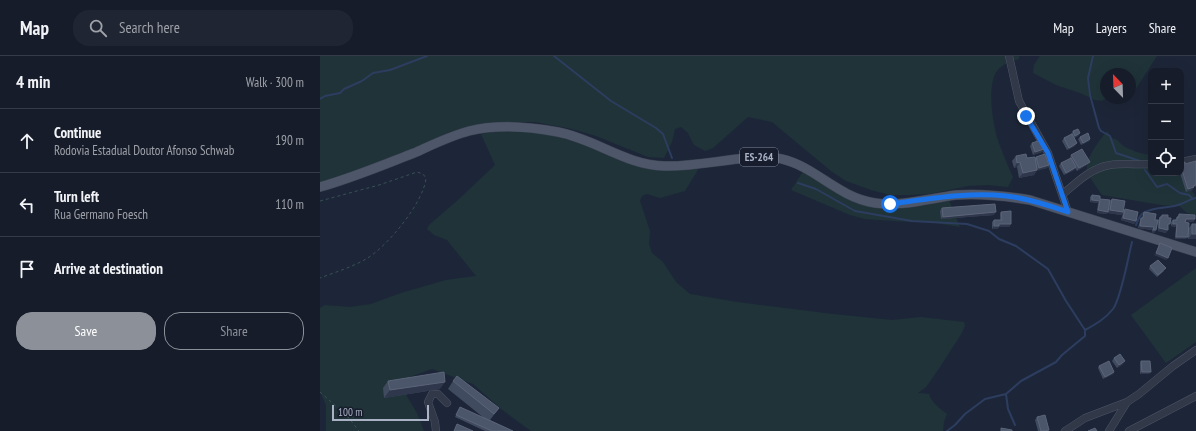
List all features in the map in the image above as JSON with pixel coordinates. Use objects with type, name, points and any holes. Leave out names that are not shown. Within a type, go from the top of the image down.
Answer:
[{"type":"main road","name":"ES-264","points":[[320,188],[449,138],[471,131],[502,127],[532,128],[560,133],[581,139],[629,160],[647,164],[664,166],[690,165],[769,157],[782,159],[800,165],[847,195],[876,203],[890,204],[958,195],[984,194],[1030,200],[1196,252]]},
{"type":"street","points":[[1009,56],[1019,100],[1048,153],[1068,212]]},
{"type":"street","points":[[1184,161],[1196,159]]},
{"type":"street","points":[[1063,194],[1086,175],[1100,168],[1110,165],[1148,164]]},
{"type":"street","points":[[1065,431],[1085,418],[1127,402],[1196,350]]},
{"type":"street","points":[[436,431],[435,422],[428,402],[429,399],[432,394],[438,394],[447,403]]},
{"type":"street","points":[[1129,431],[1196,396]]},
{"type":"street","points":[[1109,431],[1127,402]]},
{"type":"path","points":[[320,201],[379,185],[417,172],[423,174],[426,178],[423,189],[406,220],[383,246],[362,262],[320,278]]},
{"type":"path","points":[[320,392],[348,417],[359,431]]},
{"type":"shaded area","points":[[320,56],[1019,56],[1019,59],[1004,65],[997,71],[994,78],[991,97],[997,139],[1013,177],[1008,187],[988,185],[968,186],[929,194],[890,195],[846,181],[831,171],[772,122],[748,117],[713,148],[705,151],[694,145],[688,133],[681,127],[675,129],[672,142],[664,158],[648,157],[596,136],[572,129],[535,122],[485,123],[450,132],[417,147],[320,185]]},
{"type":"shaded area","points":[[1040,56],[1157,56],[1136,89],[1136,68],[1100,68],[1100,101],[1056,85],[1033,73],[1034,65]]},
{"type":"shaded area","points":[[498,131],[522,131],[558,135],[615,154],[699,168],[685,191],[660,198],[647,194],[642,196],[640,201],[650,231],[649,244],[652,253],[663,262],[676,282],[690,294],[737,302],[833,314],[892,320],[921,317],[964,322],[965,326],[960,336],[938,370],[926,387],[918,393],[929,394],[934,403],[947,414],[943,431],[531,431],[501,409],[473,384],[432,369],[404,379],[405,393],[417,413],[424,431],[326,431],[326,405],[320,392],[320,308],[325,305],[350,307],[371,304],[401,293],[446,280],[476,276],[447,240],[434,235],[427,229],[429,225],[495,165],[481,134]]},
{"type":"shaded area","points":[[1107,131],[1112,138],[1116,139],[1125,147],[1148,155],[1148,176],[1182,176],[1196,197],[1196,215],[1187,213],[1179,206],[1161,205],[1102,195],[1089,176],[1087,170],[1088,160]]},
{"type":"shaded area","points":[[806,167],[869,200],[949,200],[960,227],[923,221],[909,222],[865,219],[850,215],[791,190]]},
{"type":"shaded area","points":[[1196,268],[1196,342],[1166,363],[1131,315]]},
{"type":"building","points":[[1078,129],[1080,133],[1075,136],[1073,131]]},
{"type":"building","points":[[1088,133],[1090,139],[1083,143],[1080,137]]},
{"type":"building","points":[[1072,134],[1077,143],[1069,148],[1064,138]]},
{"type":"building","points":[[1041,140],[1044,149],[1035,152],[1032,143]]},
{"type":"building","points":[[1082,149],[1090,162],[1079,168],[1071,155]]},
{"type":"building","points":[[1026,154],[1027,158],[1035,157],[1037,170],[1023,173],[1020,162],[1017,163],[1016,156]]},
{"type":"building","points":[[1045,154],[1049,165],[1039,168],[1036,157]]},
{"type":"building","points":[[1071,158],[1076,167],[1066,173],[1061,163]]},
{"type":"building","points":[[1196,161],[1196,185],[1188,189],[1184,176],[1184,162],[1185,164]]},
{"type":"building","points":[[1092,195],[1100,196],[1100,199],[1110,200],[1108,212],[1098,210],[1100,201],[1092,200]]},
{"type":"building","points":[[1112,199],[1125,201],[1123,212],[1110,210]]},
{"type":"building","points":[[995,204],[996,212],[943,217],[942,208]]},
{"type":"building","points":[[1125,209],[1138,212],[1136,221],[1123,218]]},
{"type":"building","points":[[1011,211],[1011,224],[999,224],[999,226],[994,226],[994,220],[1002,220],[1001,212]]},
{"type":"building","points":[[1144,212],[1156,214],[1155,220],[1158,220],[1156,230],[1153,230],[1154,227],[1140,226],[1141,218],[1143,218]]},
{"type":"building","points":[[1179,214],[1195,215],[1195,219],[1186,219],[1185,222],[1189,223],[1188,237],[1176,237],[1177,224],[1173,224],[1173,220],[1177,220]]},
{"type":"building","points":[[1162,215],[1168,215],[1168,218],[1171,218],[1170,224],[1168,224],[1168,230],[1159,228],[1160,217],[1162,217]]},
{"type":"building","points":[[1192,224],[1196,224],[1196,234],[1192,234]]},
{"type":"building","points":[[1160,243],[1172,248],[1168,258],[1156,253]]},
{"type":"building","points":[[1158,260],[1166,268],[1158,275],[1150,266]]},
{"type":"building","points":[[1120,354],[1125,361],[1119,365],[1114,358]]},
{"type":"building","points":[[1109,361],[1114,372],[1105,377],[1099,366]]},
{"type":"building","points":[[1141,361],[1150,361],[1151,372],[1142,372]]},
{"type":"building","points":[[444,372],[445,382],[390,390],[388,381]]},
{"type":"building","points":[[457,376],[499,408],[494,414],[453,381]]},
{"type":"building","points":[[460,407],[513,431],[492,431],[456,415]]},
{"type":"building","points":[[1045,415],[1049,430],[1041,431],[1037,417]]},
{"type":"building","points":[[457,424],[473,431],[454,431]]},
{"type":"building","points":[[1001,428],[1012,430],[1012,431],[1001,431]]},
{"type":"building","points":[[1095,428],[1097,431],[1088,431]]},
{"type":"waterway","points":[[320,99],[325,96],[340,93],[344,89],[362,81],[373,73],[390,70],[427,56]]},
{"type":"waterway","points":[[554,56],[611,101],[656,128],[663,134],[672,158]]},
{"type":"waterway","points":[[1093,56],[1088,78],[1090,95],[1099,128],[1101,131],[1110,136],[1116,153],[1140,161]]},
{"type":"waterway","points":[[1145,170],[1157,187],[1167,184],[1180,193],[1189,195],[1192,198]]},
{"type":"waterway","points":[[798,183],[816,189],[855,211],[912,221],[967,224],[989,231],[999,239],[1016,246],[1048,269],[1066,301],[1085,330],[1085,336],[1062,355],[1056,362],[1021,381],[1006,394],[985,399],[965,414],[947,431]]},
{"type":"waterway","points":[[1136,225],[1141,215],[1146,211],[1176,206],[1196,198]]},
{"type":"waterway","points":[[1085,330],[1110,313],[1116,304],[1132,242]]},
{"type":"waterway","points":[[1006,394],[1008,409],[1015,425]]},
{"type":"route","points":[[890,204],[958,195],[984,194],[1030,200],[1068,212],[1048,153],[1026,116]]}]
